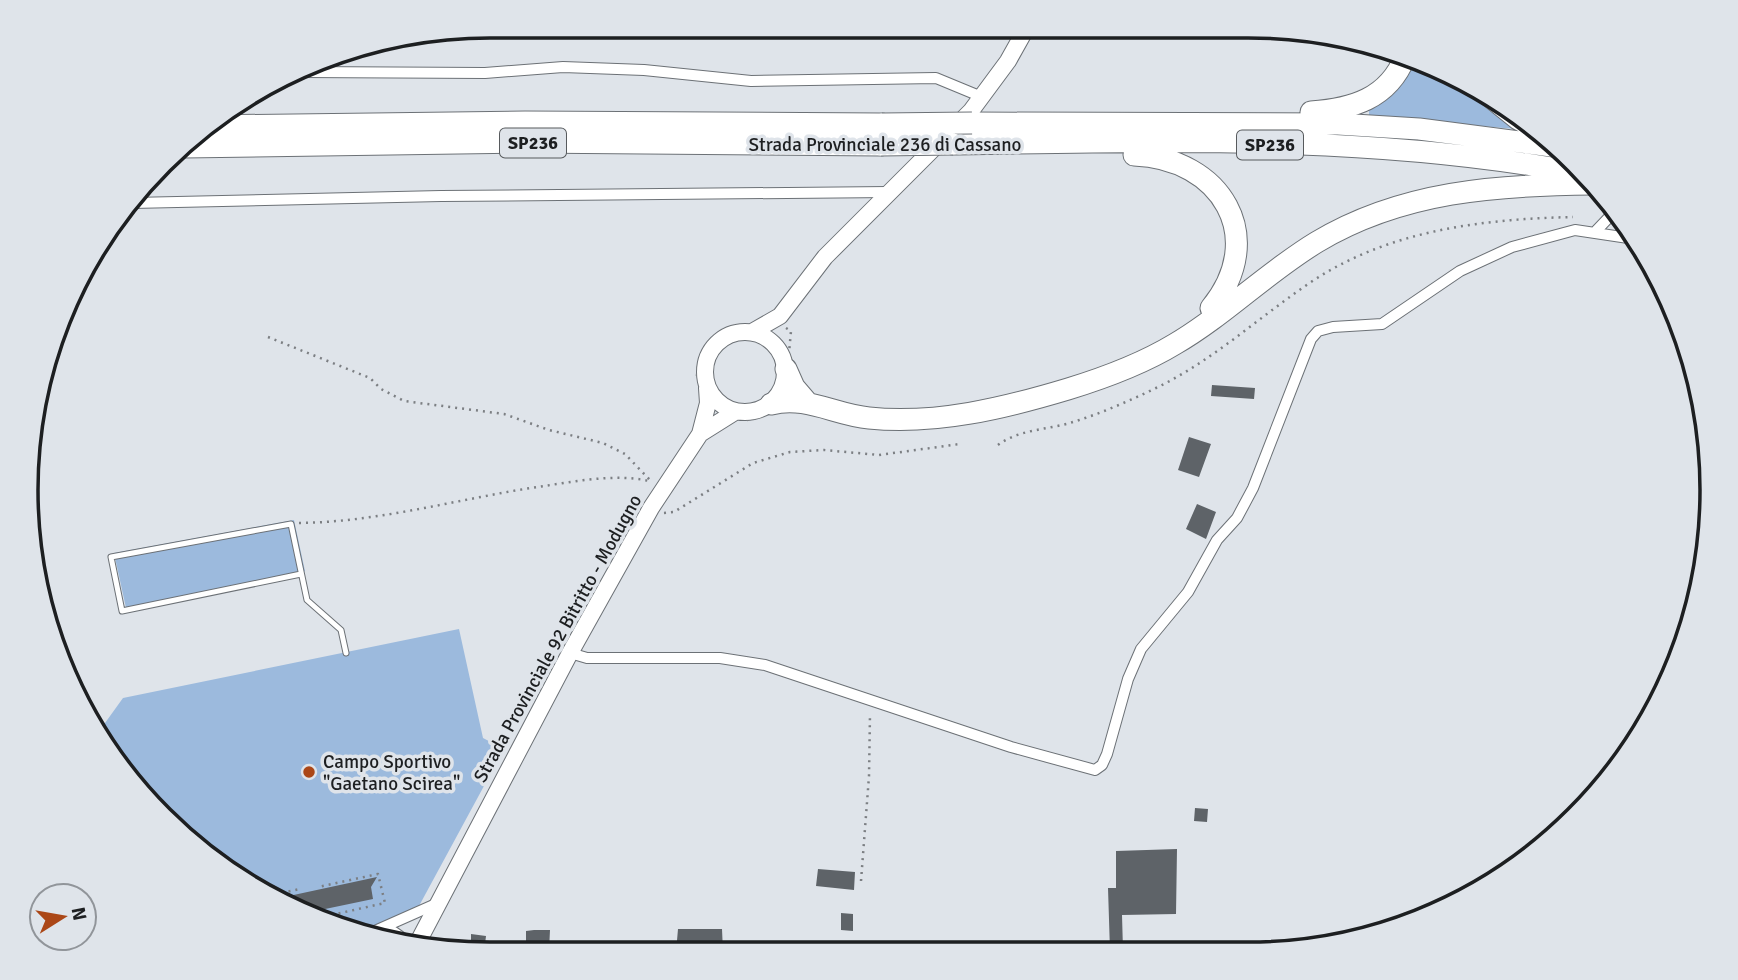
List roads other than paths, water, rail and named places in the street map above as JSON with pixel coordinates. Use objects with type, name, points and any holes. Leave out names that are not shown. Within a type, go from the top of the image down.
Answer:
[{"type":"highway","points":[[1111,124],[1195,114],[1285,114],[1343,109],[1361,104],[1387,87],[1400,65]]},
{"type":"highway","name":"Strada Provinciale 236 di Cassano","points":[[222,127],[524,122],[881,134],[953,144],[1338,146],[1445,154],[1568,172]]},
{"type":"highway","name":"Strada Provinciale 236 di Cassano","points":[[197,147],[881,134],[972,124],[1338,124],[1419,130],[1538,144]]},
{"type":"highway","points":[[953,144],[1039,155],[1151,156],[1185,165],[1206,178],[1225,204],[1235,232],[1237,259],[1228,288],[1175,344]]},
{"type":"highway","points":[[771,408],[806,401],[850,416],[871,419],[951,415],[1021,402],[1099,379],[1175,344],[1286,262],[1363,220],[1439,195],[1479,188],[1580,184]]},
{"type":"highway","points":[[783,360],[794,387],[806,401]]},
{"type":"main road","points":[[700,435],[708,403],[708,358],[715,346],[725,337],[752,332],[780,316],[825,257],[982,97],[1020,38]]},
{"type":"main road","points":[[700,435],[735,416],[771,408],[780,394],[783,360],[780,316]]},
{"type":"main road","points":[[752,332],[763,336],[783,360]]},
{"type":"main road","points":[[707,385],[713,397],[735,416]]},
{"type":"main road","name":"Strada Provinciale 92 Bitritto - Modugno","points":[[421,936],[570,653],[651,509],[700,435]]},
{"type":"street","points":[[319,72],[485,73],[563,67],[644,70],[751,81],[936,78],[982,97]]},
{"type":"street","points":[[142,203],[441,195],[889,192]]},
{"type":"street","points":[[1595,232],[1608,218]]},
{"type":"street","points":[[570,653],[587,659],[742,660],[1011,747],[1095,770],[1102,765],[1107,754],[1128,679],[1141,649],[1188,592],[1217,540],[1237,518],[1253,488],[1311,339],[1318,331],[1333,327],[1382,324],[1489,255],[1553,234],[1575,230],[1621,237]]},
{"type":"street","points":[[384,929],[438,903]]},
{"type":"lane","points":[[301,574],[122,611],[111,558],[291,524],[307,600],[341,630],[346,653]]},
{"type":"place","name":"Campo Sportivo \"Gaetano Scirea\"","points":[[309,772]]}]
